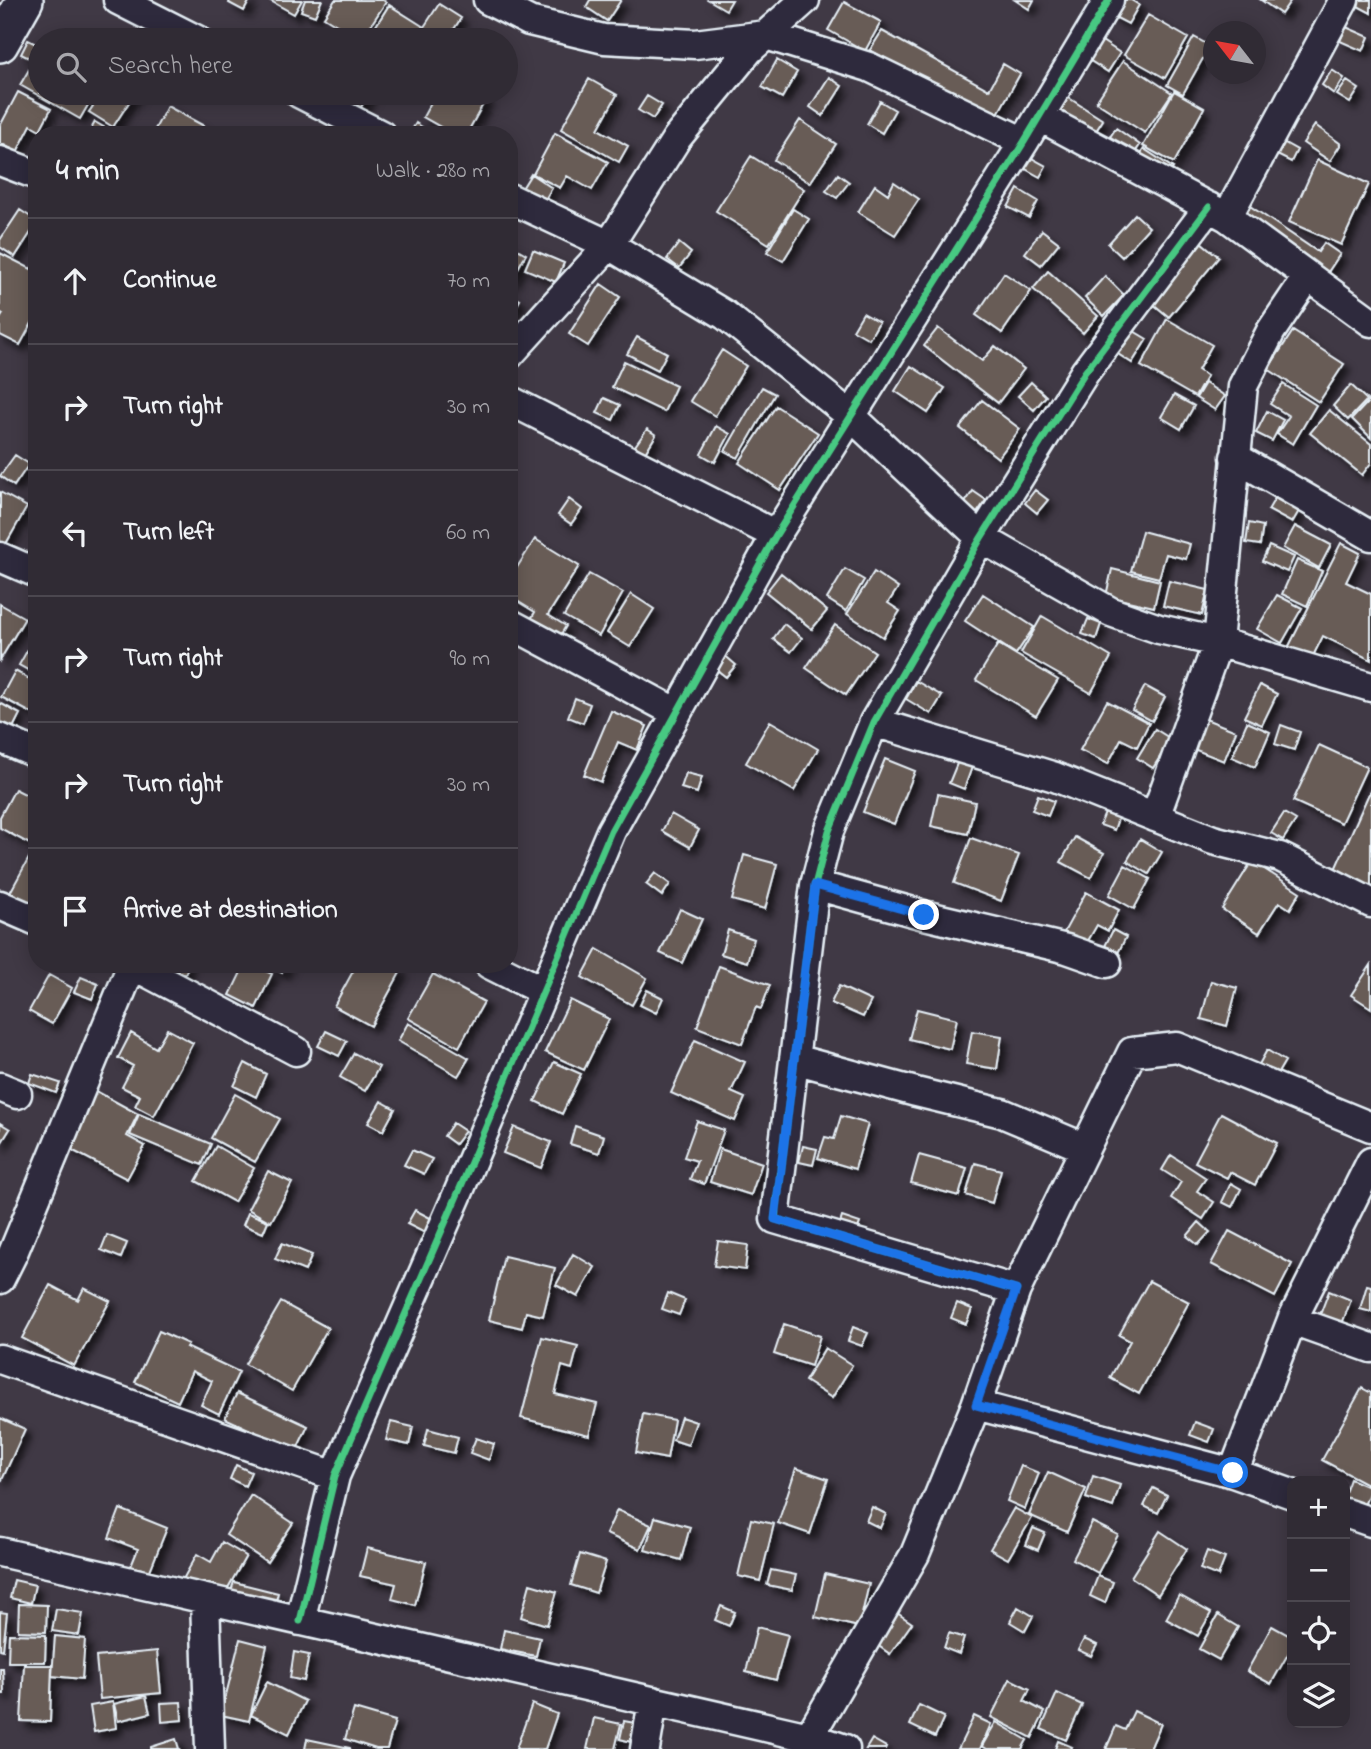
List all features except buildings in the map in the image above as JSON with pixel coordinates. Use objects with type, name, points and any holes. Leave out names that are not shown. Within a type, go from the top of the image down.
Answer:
[{"type":"street","points":[[0,44],[25,0]]},
{"type":"street","points":[[118,0],[173,28]]},
{"type":"street","points":[[488,0],[529,21],[604,39],[695,44],[766,35],[869,66],[1024,142]]},
{"type":"street","points":[[518,345],[608,245],[677,138],[749,50],[805,0]]},
{"type":"street","points":[[300,1621],[335,1476],[611,831],[776,535],[1040,117],[1109,0]]},
{"type":"street","points":[[1016,1290],[775,1219],[815,885],[829,831],[874,722],[981,538],[1085,372],[1218,212],[1344,0]]},
{"type":"street","points":[[322,105],[363,126]]},
{"type":"street","points":[[1040,117],[1218,212],[1371,323]]},
{"type":"street","points":[[0,161],[28,172]]},
{"type":"street","points":[[518,202],[608,245],[725,315],[851,416],[981,538],[1111,612],[1159,629],[1218,642],[1371,687]]},
{"type":"street","points":[[1155,817],[1218,642],[1243,386],[1271,331],[1308,276]]},
{"type":"street","points":[[518,405],[776,535]]},
{"type":"street","points":[[1235,457],[1371,536]]},
{"type":"street","points":[[0,557],[28,569]]},
{"type":"street","points":[[518,628],[677,713]]},
{"type":"street","points":[[874,722],[1055,777],[1213,840],[1280,857],[1371,903]]},
{"type":"street","points":[[0,738],[28,750]]},
{"type":"street","points":[[815,885],[924,915],[1067,949],[1107,964]]},
{"type":"street","points":[[0,905],[28,917]]},
{"type":"street","points":[[0,1279],[6,1251],[128,973]]},
{"type":"street","points":[[149,973],[296,1051]]},
{"type":"street","points":[[507,973],[543,991]]},
{"type":"street","points":[[807,1743],[915,1554],[976,1405],[1016,1290],[1132,1052],[1177,1047],[1371,1127]]},
{"type":"street","points":[[794,1059],[1002,1113],[1085,1148]]},
{"type":"street","points":[[1233,1473],[1292,1320],[1371,1162]]},
{"type":"street","points":[[1292,1320],[1371,1348]]},
{"type":"street","points":[[0,1359],[335,1476]]},
{"type":"street","points":[[976,1405],[1233,1473],[1287,1492]]},
{"type":"street","points":[[1350,1515],[1371,1522]]},
{"type":"street","points":[[0,1552],[653,1701],[807,1743],[845,1749]]},
{"type":"street","points":[[205,1599],[210,1749]]},
{"type":"street","points":[[645,1749],[653,1701]]},
{"type":"cycle path","points":[[300,1621],[335,1476],[611,831],[776,535],[1024,142],[1109,0]]},
{"type":"cycle path","points":[[1016,1290],[775,1219],[815,885],[829,831],[874,722],[981,538],[1085,372],[1209,207]]},
{"type":"route","points":[[924,915],[815,885],[775,1219],[1016,1290],[976,1405],[1233,1473]]}]
